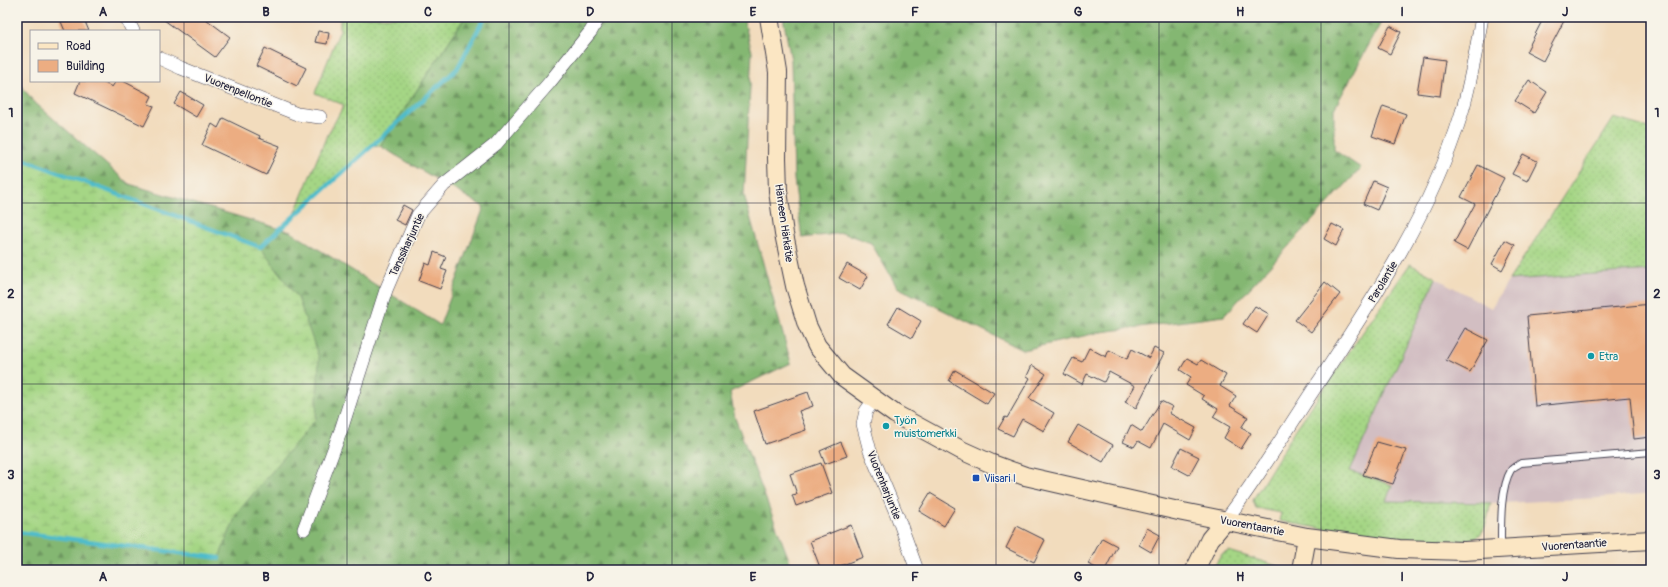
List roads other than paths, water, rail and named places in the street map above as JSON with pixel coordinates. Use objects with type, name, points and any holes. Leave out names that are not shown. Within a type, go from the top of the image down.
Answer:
[{"type":"main road","name":"Hämeen Härkätie","points":[[769,17],[778,72],[778,191],[784,234],[795,286],[807,325],[817,346],[842,376],[874,400]]},
{"type":"main road","name":"Vuorentaantie","points":[[874,400],[895,414],[961,450],[992,464],[1025,476],[1225,521],[1307,537],[1399,549],[1464,551],[1651,540]]},
{"type":"main road","points":[[1195,570],[1210,539],[1225,521]]},
{"type":"main road","points":[[1301,570],[1307,537]]},
{"type":"street","points":[[126,17],[132,30]]},
{"type":"street","name":"Tanssiharjuntie","points":[[304,529],[341,430],[386,290],[418,215],[444,185],[496,144],[549,83],[591,31],[599,17]]},
{"type":"street","name":"Parolantie","points":[[1225,521],[1375,296],[1410,237],[1431,194],[1448,153],[1461,114],[1474,63],[1482,17]]},
{"type":"street","name":"Vuorenpellontie","points":[[160,58],[297,114],[320,117]]},
{"type":"street","name":"Vuorenharjuntie","points":[[874,400],[866,411],[863,424],[870,451],[897,515],[917,570]]},
{"type":"lane","points":[[1500,550],[1503,502],[1506,484],[1512,470],[1521,463],[1651,452]]},
{"type":"waterway","points":[[17,157],[260,247],[457,69],[485,17]]},
{"type":"waterway","points":[[17,532],[219,558]]},
{"type":"place","name":"Etra","points":[[1591,356]]},
{"type":"place","name":"Työn muistomerkki","points":[[886,426]]},
{"type":"place","name":"Viisari I","points":[[976,478]]}]
